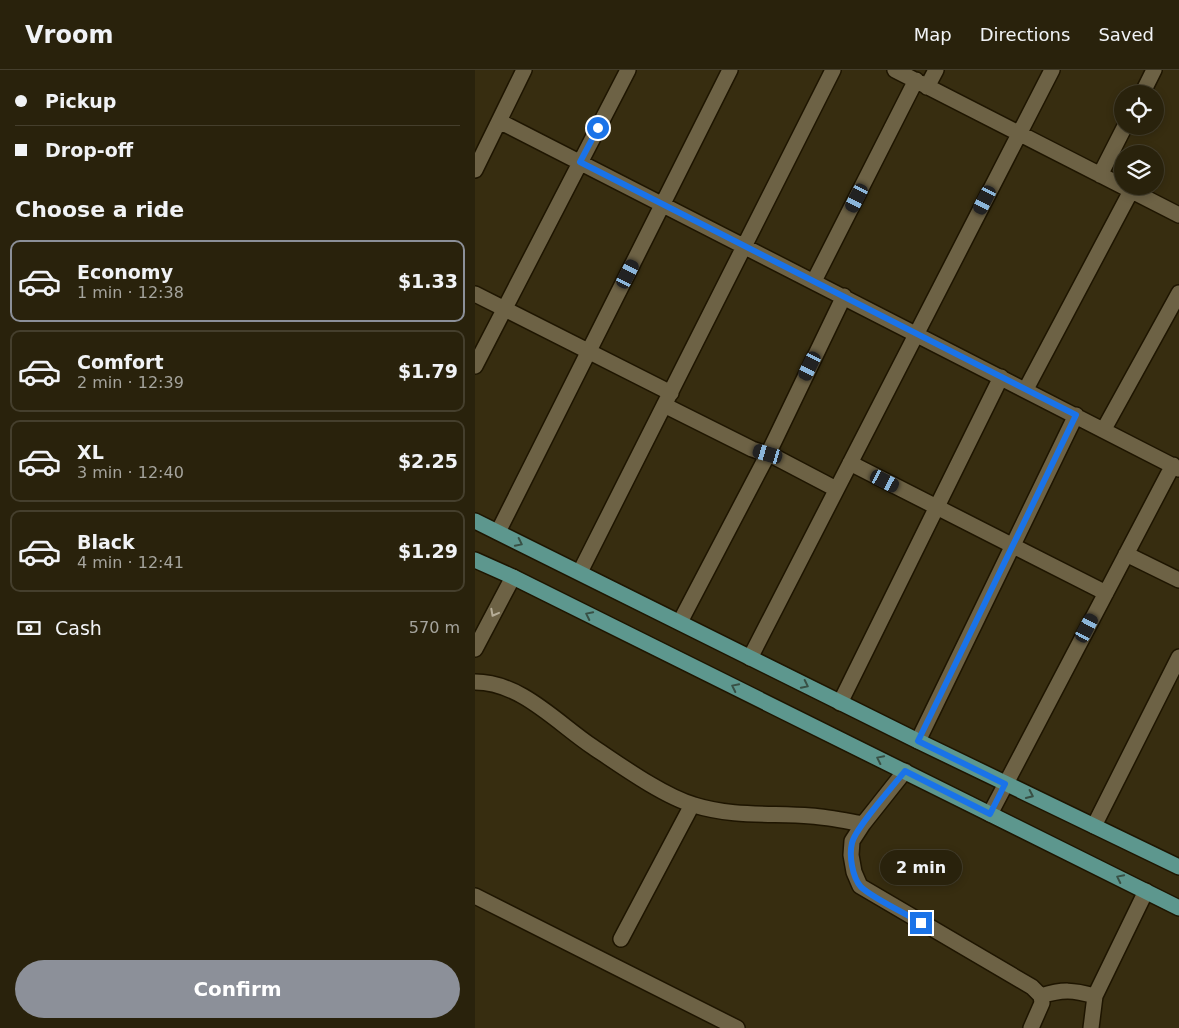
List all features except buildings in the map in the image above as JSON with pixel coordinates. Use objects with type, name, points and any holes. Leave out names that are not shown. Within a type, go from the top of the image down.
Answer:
[{"type":"main road","points":[[475,521],[581,572],[840,703],[1179,867]]},
{"type":"main road","points":[[476,564],[513,577],[1179,908]]},
{"type":"street","points":[[475,170],[524,70]]},
{"type":"street","points":[[498,532],[730,70]]},
{"type":"street","points":[[581,572],[833,70]]},
{"type":"street","points":[[895,70],[1114,182]]},
{"type":"street","points":[[814,281],[922,84],[936,70]]},
{"type":"street","points":[[750,658],[1051,70]]},
{"type":"street","points":[[1146,85],[1154,70]]},
{"type":"street","points":[[475,366],[580,162],[623,72]]},
{"type":"street","points":[[499,121],[1176,467],[1126,554],[990,814]]},
{"type":"street","points":[[1100,175],[1120,135]]},
{"type":"street","points":[[1026,389],[1129,195]]},
{"type":"street","points":[[1139,195],[1179,215]]},
{"type":"street","points":[[1105,430],[1179,293]]},
{"type":"street","points":[[475,294],[589,351],[752,449],[768,454],[836,489]]},
{"type":"street","points":[[680,622],[768,454],[844,296]]},
{"type":"street","points":[[840,703],[938,508],[1001,377]]},
{"type":"street","points":[[918,741],[1076,415]]},
{"type":"street","points":[[850,463],[1106,593]]},
{"type":"street","points":[[1126,554],[1179,580]]},
{"type":"street","points":[[475,650],[513,577]]},
{"type":"street","points":[[1094,826],[1179,657]]},
{"type":"street","points":[[475,682],[490,683],[515,693],[538,706],[591,746],[655,786],[692,805],[711,810],[813,816],[863,824]]},
{"type":"street","points":[[905,771],[852,841],[853,872],[860,886],[1032,987],[1041,996],[1042,1003],[1031,1028]]},
{"type":"street","points":[[621,939],[692,805]]},
{"type":"street","points":[[1091,1028],[1095,996],[1146,892]]},
{"type":"street","points":[[475,896],[737,1028]]},
{"type":"street","points":[[1041,996],[1059,990],[1074,990],[1095,996]]},
{"type":"route","points":[[598,128],[580,162],[1076,415],[918,741],[1005,784],[990,814],[905,771],[852,841],[853,872],[860,886],[921,923]]}]
